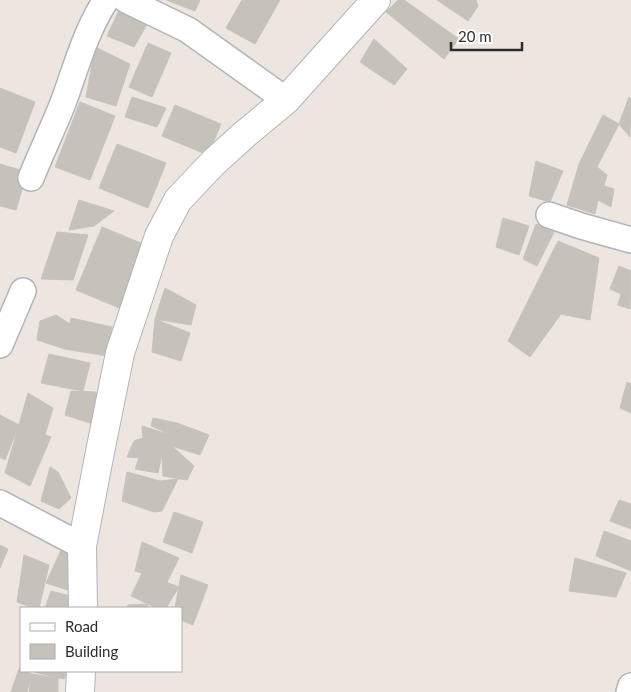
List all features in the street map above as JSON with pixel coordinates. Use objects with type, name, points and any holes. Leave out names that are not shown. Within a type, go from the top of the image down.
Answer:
[{"type":"street","points":[[31,178],[62,104],[84,42],[98,11],[106,0]]},
{"type":"street","points":[[126,0],[188,30],[286,100]]},
{"type":"street","points":[[83,607],[82,546],[120,353],[159,236],[178,200],[214,162],[286,100],[376,0]]},
{"type":"street","points":[[549,215],[631,240]]},
{"type":"street","points":[[0,345],[23,291]]},
{"type":"street","points":[[0,503],[82,546]]},
{"type":"street","points":[[80,692],[81,672]]},
{"type":"street","points":[[629,692],[631,686]]},
{"type":"building","points":[[166,0],[200,0],[195,11]]},
{"type":"building","points":[[242,0],[280,0],[255,44],[226,28]]},
{"type":"building","points":[[398,0],[404,0],[459,39],[444,59],[386,12]]},
{"type":"building","points":[[437,0],[476,0],[478,6],[468,21]]},
{"type":"building","points":[[120,8],[149,21],[134,47],[107,36]]},
{"type":"building","points":[[374,39],[407,69],[394,85],[360,62]]},
{"type":"building","points":[[148,43],[171,53],[152,97],[129,87]]},
{"type":"building","points":[[95,47],[130,64],[116,106],[86,97]]},
{"type":"building","points":[[0,88],[35,102],[16,153],[0,147]]},
{"type":"building","points":[[132,97],[166,108],[157,127],[125,117]]},
{"type":"building","points":[[629,97],[631,99],[630,137],[619,124]]},
{"type":"building","points":[[80,102],[115,116],[90,180],[55,167]]},
{"type":"building","points":[[175,105],[221,124],[208,155],[162,136]]},
{"type":"building","points":[[603,115],[619,124],[597,167],[579,164]]},
{"type":"building","points":[[117,144],[166,163],[148,208],[99,188]]},
{"type":"building","points":[[536,161],[563,171],[550,202],[529,196]]},
{"type":"building","points":[[0,164],[27,172],[16,210],[0,206]]},
{"type":"building","points":[[579,164],[597,167],[607,175],[604,186],[614,189],[611,207],[598,200],[595,214],[567,205]]},
{"type":"building","points":[[79,200],[114,211],[94,226],[69,230]]},
{"type":"building","points":[[503,218],[529,226],[519,255],[496,247]]},
{"type":"building","points":[[536,224],[554,232],[537,266],[523,259]]},
{"type":"building","points":[[102,227],[148,246],[122,309],[76,290]]},
{"type":"building","points":[[57,232],[88,235],[73,280],[41,279]]},
{"type":"building","points":[[558,241],[599,258],[590,320],[561,314],[530,357],[508,341]]},
{"type":"building","points":[[619,266],[631,271],[630,309],[618,305],[621,294],[610,289]]},
{"type":"building","points":[[165,288],[196,305],[191,325],[155,319]]},
{"type":"building","points":[[56,315],[70,324],[65,349],[37,340],[40,321]]},
{"type":"building","points":[[71,318],[112,327],[107,356],[65,349]]},
{"type":"building","points":[[155,319],[190,333],[181,361],[152,352]]},
{"type":"building","points":[[49,354],[90,363],[83,391],[41,383]]},
{"type":"building","points":[[627,382],[631,384],[631,413],[620,408]]},
{"type":"building","points":[[71,391],[95,392],[104,397],[96,425],[65,415]]},
{"type":"building","points":[[28,393],[53,408],[45,435],[19,425]]},
{"type":"building","points":[[0,415],[19,425],[5,460],[0,457]]},
{"type":"building","points":[[153,418],[177,423],[174,436],[151,426]]},
{"type":"building","points":[[177,423],[209,435],[200,455],[172,446]]},
{"type":"building","points":[[19,425],[51,437],[30,486],[5,473]]},
{"type":"building","points":[[142,426],[174,436],[172,446],[162,454],[158,473],[135,469],[139,458],[127,457],[134,441],[143,438]]},
{"type":"building","points":[[172,446],[194,466],[187,480],[163,476],[162,454]]},
{"type":"building","points":[[50,467],[58,472],[71,498],[59,509],[41,501]]},
{"type":"building","points":[[127,472],[160,481],[154,512],[122,501]]},
{"type":"building","points":[[178,479],[162,511],[154,512],[160,481]]},
{"type":"building","points":[[619,500],[631,504],[631,529],[610,521]]},
{"type":"building","points":[[174,512],[203,522],[192,553],[163,542]]},
{"type":"building","points":[[604,531],[631,541],[631,571],[596,556]]},
{"type":"building","points":[[142,542],[179,558],[167,582],[135,571]]},
{"type":"building","points":[[0,545],[8,549],[0,568]]},
{"type":"building","points":[[62,548],[79,557],[68,590],[46,583]]},
{"type":"building","points":[[24,555],[49,565],[39,607],[30,607],[17,602]]},
{"type":"building","points":[[575,558],[626,573],[616,597],[569,591]]},
{"type":"building","points":[[142,573],[179,587],[167,607],[155,607],[131,596]]},
{"type":"building","points":[[181,575],[208,585],[193,625],[182,620],[182,607],[175,607]]},
{"type":"building","points":[[51,591],[78,598],[75,607],[45,607]]},
{"type":"building","points":[[147,604],[148,607],[127,607],[128,605]]},
{"type":"building","points":[[19,669],[20,672],[32,674],[27,692],[11,692]]},
{"type":"building","points":[[34,672],[67,672],[64,679]]},
{"type":"building","points":[[32,674],[58,678],[58,692],[29,692]]}]
